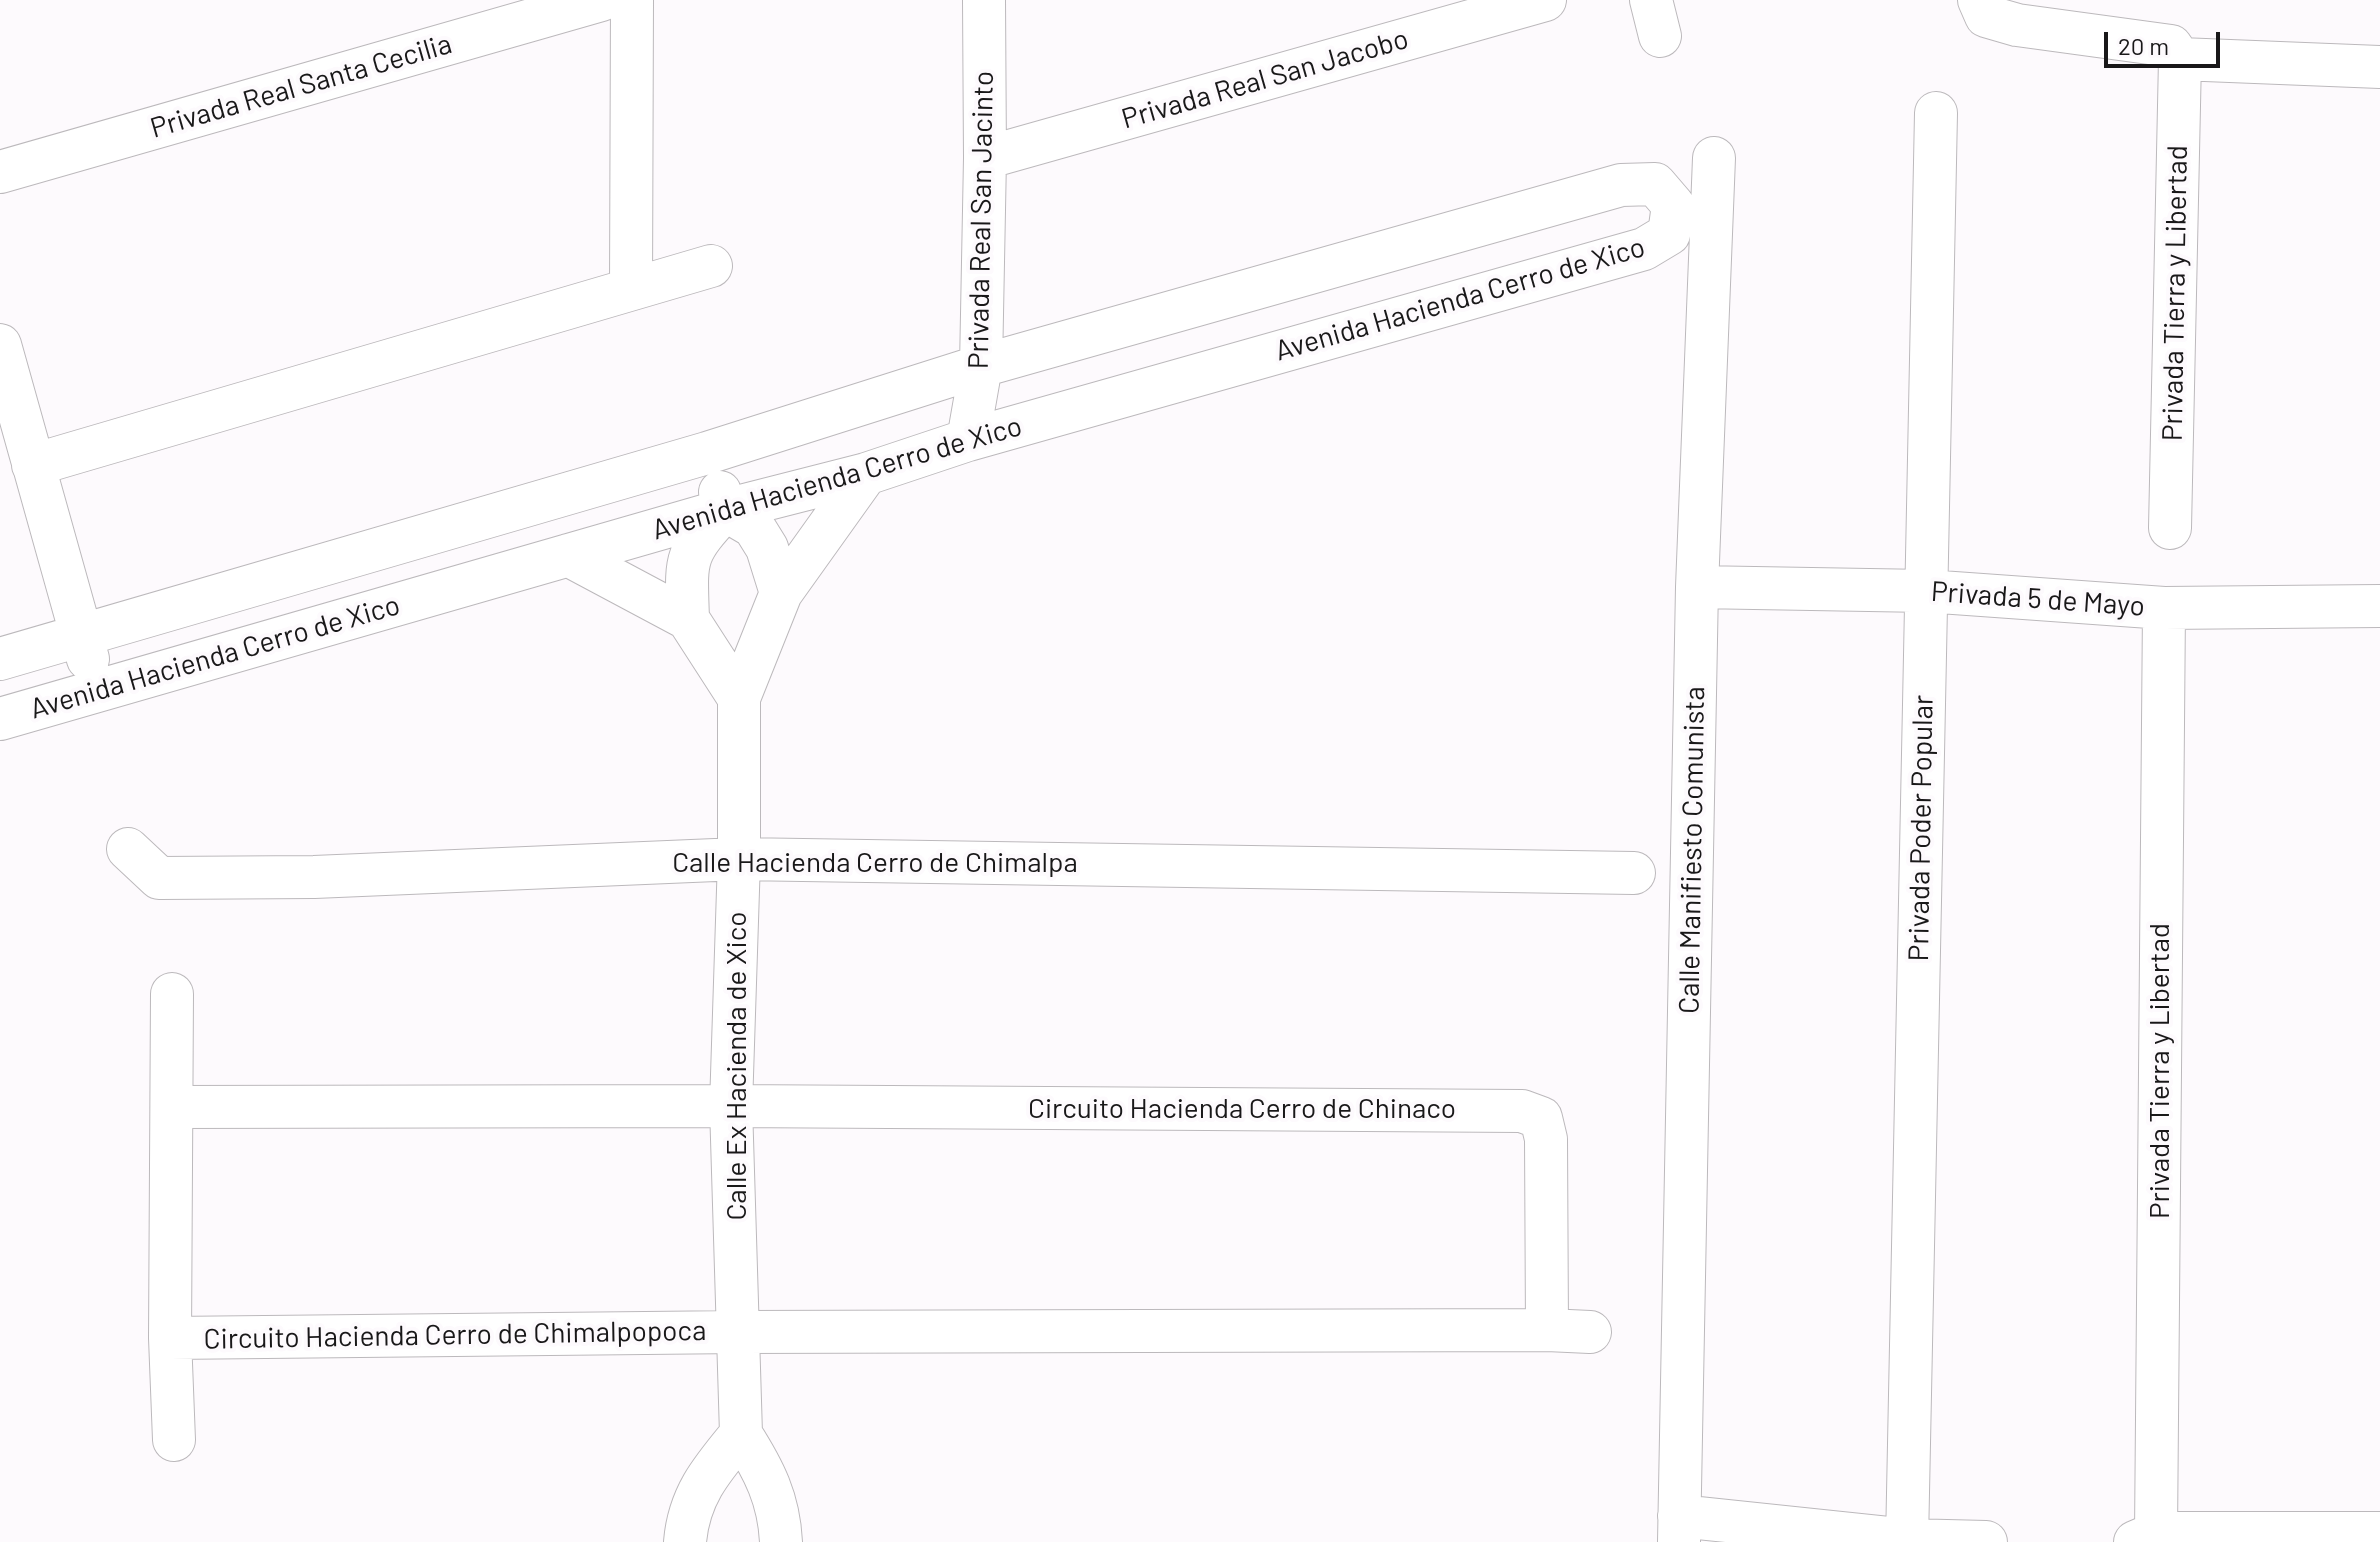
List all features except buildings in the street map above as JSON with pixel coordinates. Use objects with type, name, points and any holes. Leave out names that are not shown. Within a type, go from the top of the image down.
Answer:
[{"type":"street","name":"Privada Real Santa Cecilia","points":[[0,172],[601,0]]},
{"type":"street","points":[[631,289],[632,0]]},
{"type":"street","name":"Privada Real San Jacinto","points":[[968,440],[981,366],[984,0]]},
{"type":"street","name":"Privada Real San Jacobo","points":[[985,158],[1545,0]]},
{"type":"street","points":[[1979,0],[1986,16],[2017,25],[2171,46],[2180,59],[2380,67]]},
{"type":"street","name":"Privada Tierra y Libertad","points":[[2170,528],[2180,59]]},
{"type":"street","name":"Privada Poder Popular","points":[[1907,1541],[1936,113]]},
{"type":"street","name":"Calle Manifiesto Comunista","points":[[1679,1529],[1697,587],[1714,158]]},
{"type":"street","name":"Avenida Hacienda Cerro de Xico","points":[[0,659],[707,453],[981,366],[1621,185],[1655,184],[1673,205],[1669,234],[1644,249],[968,440],[866,474],[725,510],[0,719]]},
{"type":"street","points":[[33,465],[711,266]]},
{"type":"street","points":[[0,345],[98,692]]},
{"type":"street","points":[[707,453],[725,510],[754,527],[767,548],[781,593]]},
{"type":"street","name":"Calle Ex Hacienda de Xico","points":[[741,1434],[731,1106],[739,859],[739,698],[781,593],[866,474]]},
{"type":"street","points":[[688,619],[686,563],[698,539],[725,510]]},
{"type":"street","points":[[568,555],[688,619],[739,698]]},
{"type":"street","name":"Privada 5 de Mayo","points":[[1697,587],[1926,591],[2164,608],[2380,606]]},
{"type":"street","name":"Privada Tierra y Libertad","points":[[2146,1538],[2164,608]]},
{"type":"street","name":"Calle Hacienda Cerro de Chimalpa","points":[[128,849],[159,878],[314,877],[739,859],[1634,873]]},
{"type":"street","name":"Circuito Hacienda Cerro de Chimalpopoca","points":[[172,994],[170,1338],[174,1440]]},
{"type":"street","points":[[172,1107],[731,1106]]},
{"type":"street","name":"Circuito Hacienda Cerro de Chinaco","points":[[731,1106],[1522,1111],[1541,1118],[1546,1139],[1547,1330]]},
{"type":"street","points":[[740,1332],[1590,1332]]},
{"type":"street","name":"Circuito Hacienda Cerro de Chimalpopoca","points":[[170,1338],[740,1332]]},
{"type":"street","points":[[685,1542],[687,1521],[707,1474],[741,1434],[766,1474],[780,1519],[781,1542]]},
{"type":"street","points":[[2146,1538],[2380,1533],[2380,1518]]},
{"type":"street","points":[[1679,1529],[1986,1542]]}]
